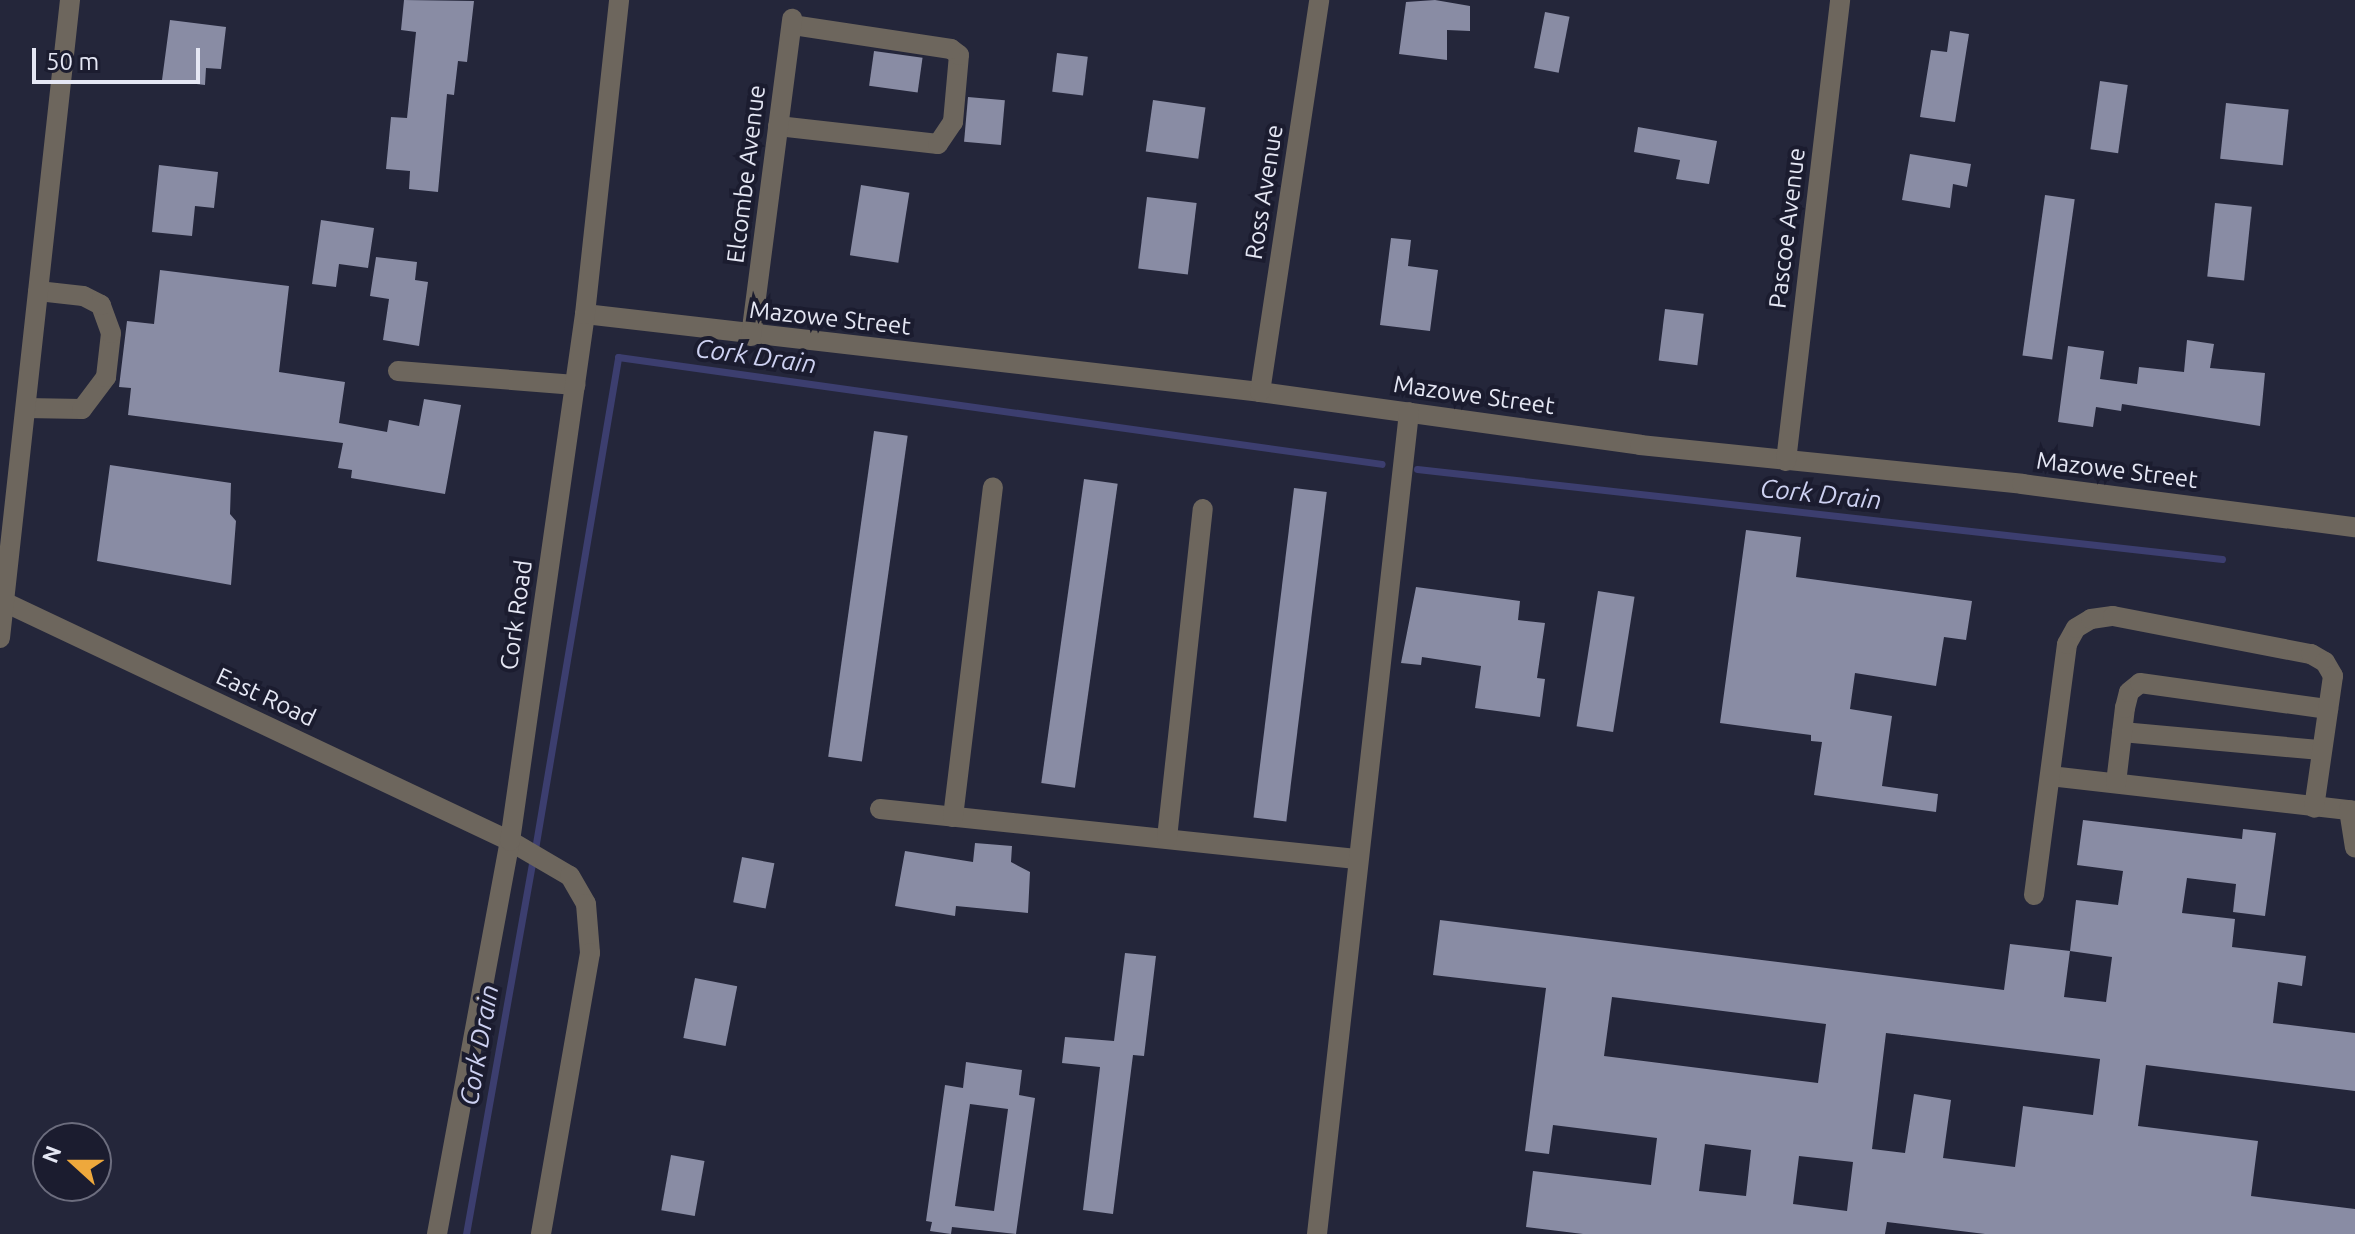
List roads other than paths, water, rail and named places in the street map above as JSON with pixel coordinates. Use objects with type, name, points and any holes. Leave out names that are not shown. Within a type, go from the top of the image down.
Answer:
[{"type":"street","points":[[0,638],[70,0]]},
{"type":"street","name":"Cork Road","points":[[437,1234],[510,841],[585,314],[619,0]]},
{"type":"street","name":"Ross Avenue","points":[[1260,392],[1319,0]]},
{"type":"street","name":"Pascoe Avenue","points":[[1786,461],[1840,0]]},
{"type":"street","name":"Elcombe Avenue","points":[[751,336],[778,126],[792,22],[951,49],[959,55],[953,122],[938,144],[778,126]]},
{"type":"street","points":[[26,408],[82,409],[106,377],[111,333],[101,305],[83,296],[38,291]]},
{"type":"street","name":"Mazowe Street","points":[[585,314],[751,336],[1260,392],[1786,461],[2022,484],[2355,527]]},
{"type":"street","points":[[398,371],[575,385]]},
{"type":"street","points":[[1317,1234],[1356,859],[1409,412]]},
{"type":"street","points":[[953,817],[993,487]]},
{"type":"street","points":[[1167,838],[1203,509]]},
{"type":"street","name":"East Road","points":[[3,602],[510,841],[570,876],[586,904],[591,930],[541,1234]]},
{"type":"street","points":[[2034,895],[2067,644],[2076,628],[2091,619],[2113,616],[2311,654],[2333,676],[2314,808]]},
{"type":"street","points":[[2116,783],[2129,692],[2140,683],[2328,709]]},
{"type":"street","points":[[2122,732],[2321,750]]},
{"type":"street","points":[[2050,776],[2352,810],[2355,848]]},
{"type":"street","points":[[880,809],[1356,859]]},
{"type":"waterway","name":"Cork Drain","points":[[535,849],[618,357],[1382,464]]},
{"type":"waterway","name":"Cork Drain","points":[[1417,469],[2222,559]]},
{"type":"waterway","name":"Cork Drain","points":[[466,1234],[532,862]]}]
